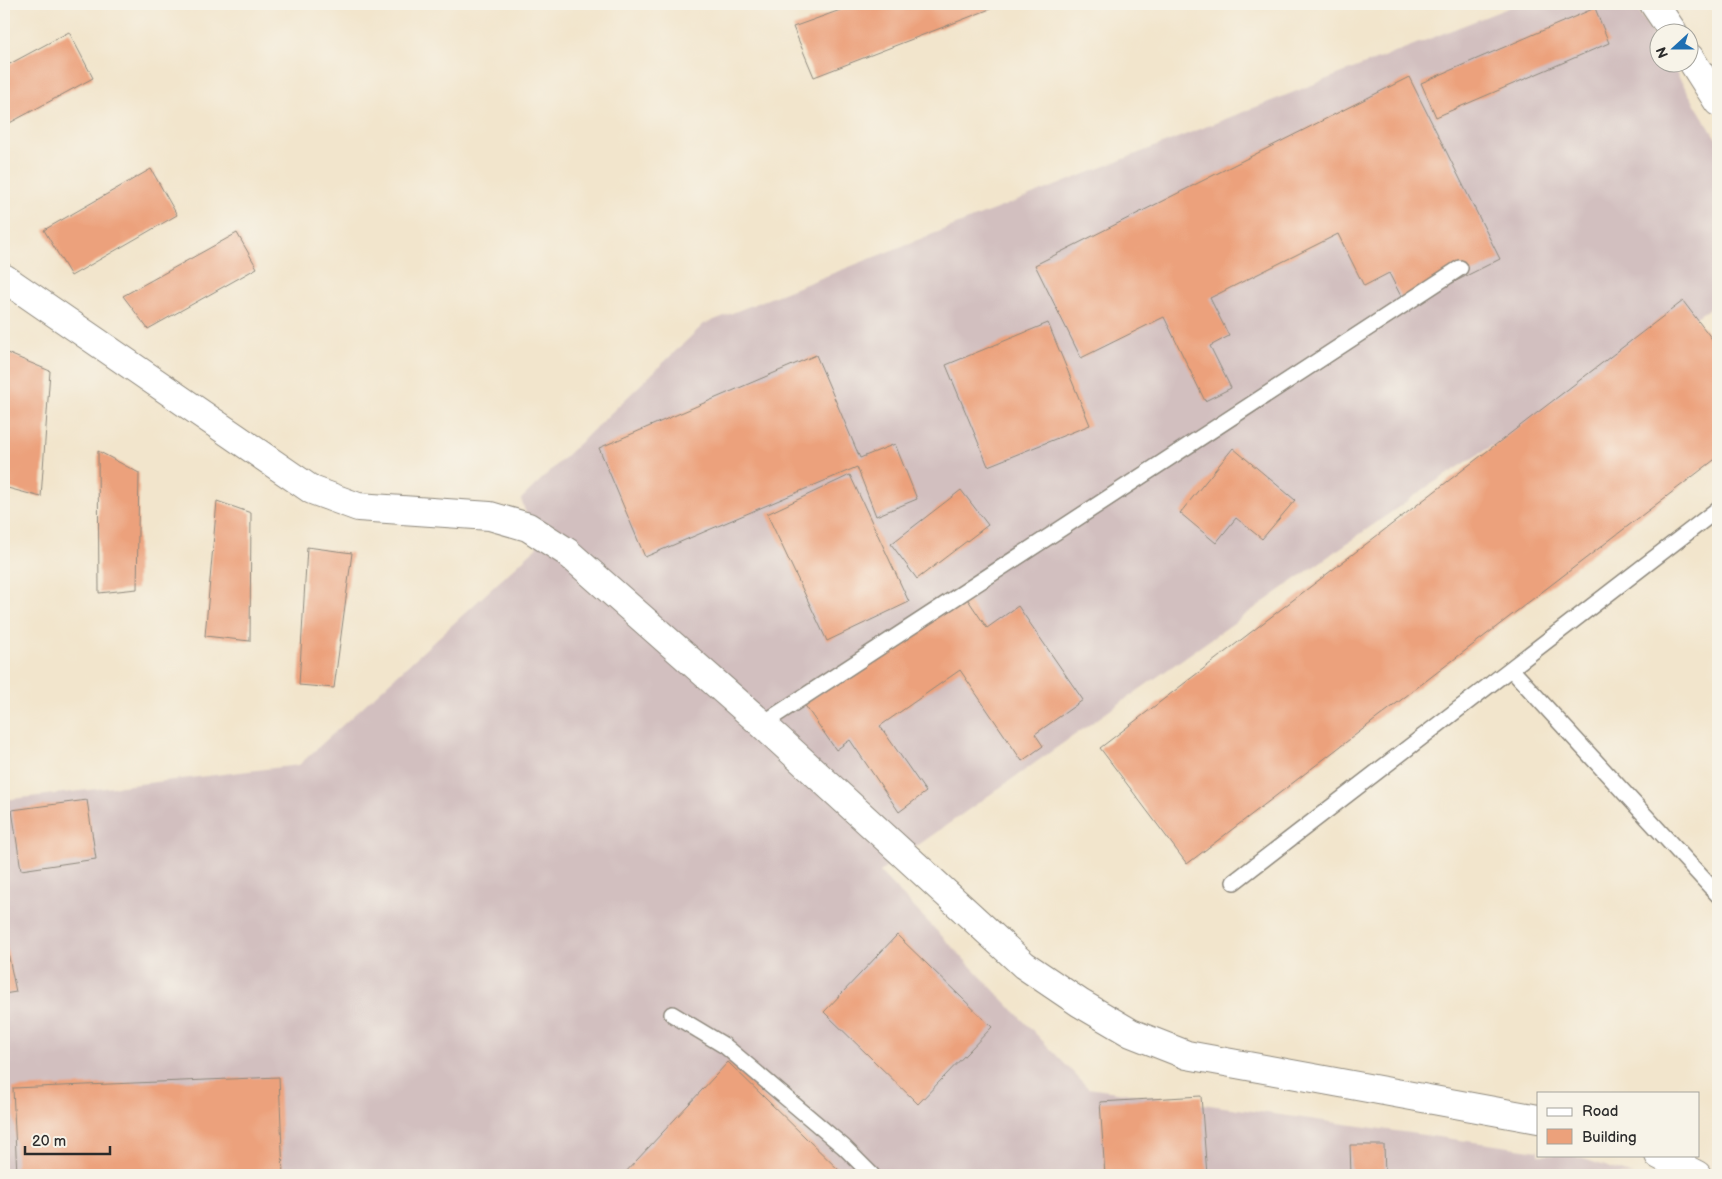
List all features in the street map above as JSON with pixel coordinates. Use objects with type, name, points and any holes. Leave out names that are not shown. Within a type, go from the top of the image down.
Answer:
[{"type":"street","points":[[1654,4],[1666,22]]},
{"type":"street","points":[[1699,72],[1718,102]]},
{"type":"street","points":[[4,278],[312,490],[358,507],[490,516],[528,527],[567,552],[762,724],[1024,965],[1080,1003],[1131,1033],[1187,1055],[1537,1119]]},
{"type":"street","points":[[1660,1156],[1696,1175]]},
{"type":"lane","points":[[762,724],[1460,268]]},
{"type":"lane","points":[[1234,882],[1718,509]]},
{"type":"lane","points":[[1511,669],[1718,895]]},
{"type":"lane","points":[[672,1014],[724,1046],[844,1148],[872,1175]]},
{"type":"shaded area","points":[[1518,4],[1634,4],[1650,30],[1650,72],[1675,72],[1718,142],[1718,303],[1427,487],[880,872],[1088,1088],[1537,1151],[1537,1156],[1574,1156],[1633,1175],[4,1175],[4,800],[299,765],[537,547],[521,499],[704,324]]},
{"type":"building","points":[[857,4],[1003,4],[814,77],[793,27]]},
{"type":"building","points":[[1595,8],[1609,43],[1436,117],[1421,83]]},
{"type":"building","points":[[69,32],[93,78],[4,126],[4,67]]},
{"type":"building","points":[[1409,77],[1500,259],[1406,306],[1389,273],[1364,286],[1338,234],[1210,298],[1229,336],[1210,346],[1231,388],[1205,401],[1164,317],[1081,358],[1035,265]]},
{"type":"building","points":[[151,169],[177,215],[71,276],[44,230]]},
{"type":"building","points":[[237,233],[257,268],[148,329],[123,296]]},
{"type":"building","points":[[1683,301],[1718,347],[1718,457],[1187,864],[1100,748]]},
{"type":"building","points":[[1048,323],[1090,425],[988,466],[946,365]]},
{"type":"building","points":[[7,353],[50,371],[41,497],[4,487],[4,391]]},
{"type":"building","points":[[816,355],[860,458],[895,444],[917,499],[876,516],[857,467],[645,557],[599,448]]},
{"type":"building","points":[[1233,448],[1295,500],[1262,539],[1236,518],[1216,543],[1180,513]]},
{"type":"building","points":[[98,451],[139,473],[137,589],[99,593]]},
{"type":"building","points":[[850,475],[909,602],[827,641],[767,514]]},
{"type":"building","points":[[961,490],[988,525],[917,579],[891,544]]},
{"type":"building","points":[[217,501],[251,513],[250,641],[205,636]]},
{"type":"building","points":[[307,547],[352,553],[334,688],[299,685]]},
{"type":"building","points":[[964,594],[987,628],[1018,606],[1083,700],[1035,734],[1043,746],[1022,761],[960,670],[880,726],[926,792],[899,812],[850,740],[836,750],[804,704]]},
{"type":"building","points":[[87,800],[96,859],[21,870],[12,810]]},
{"type":"building","points":[[4,933],[16,992],[4,994]]},
{"type":"building","points":[[897,935],[992,1027],[918,1104],[824,1012]]},
{"type":"building","points":[[728,1062],[844,1175],[623,1175]]},
{"type":"building","points":[[279,1077],[283,1175],[17,1175],[13,1088]]},
{"type":"building","points":[[1201,1096],[1207,1175],[1105,1175],[1100,1102]]},
{"type":"building","points":[[1350,1145],[1384,1145],[1385,1175],[1351,1175]]}]
